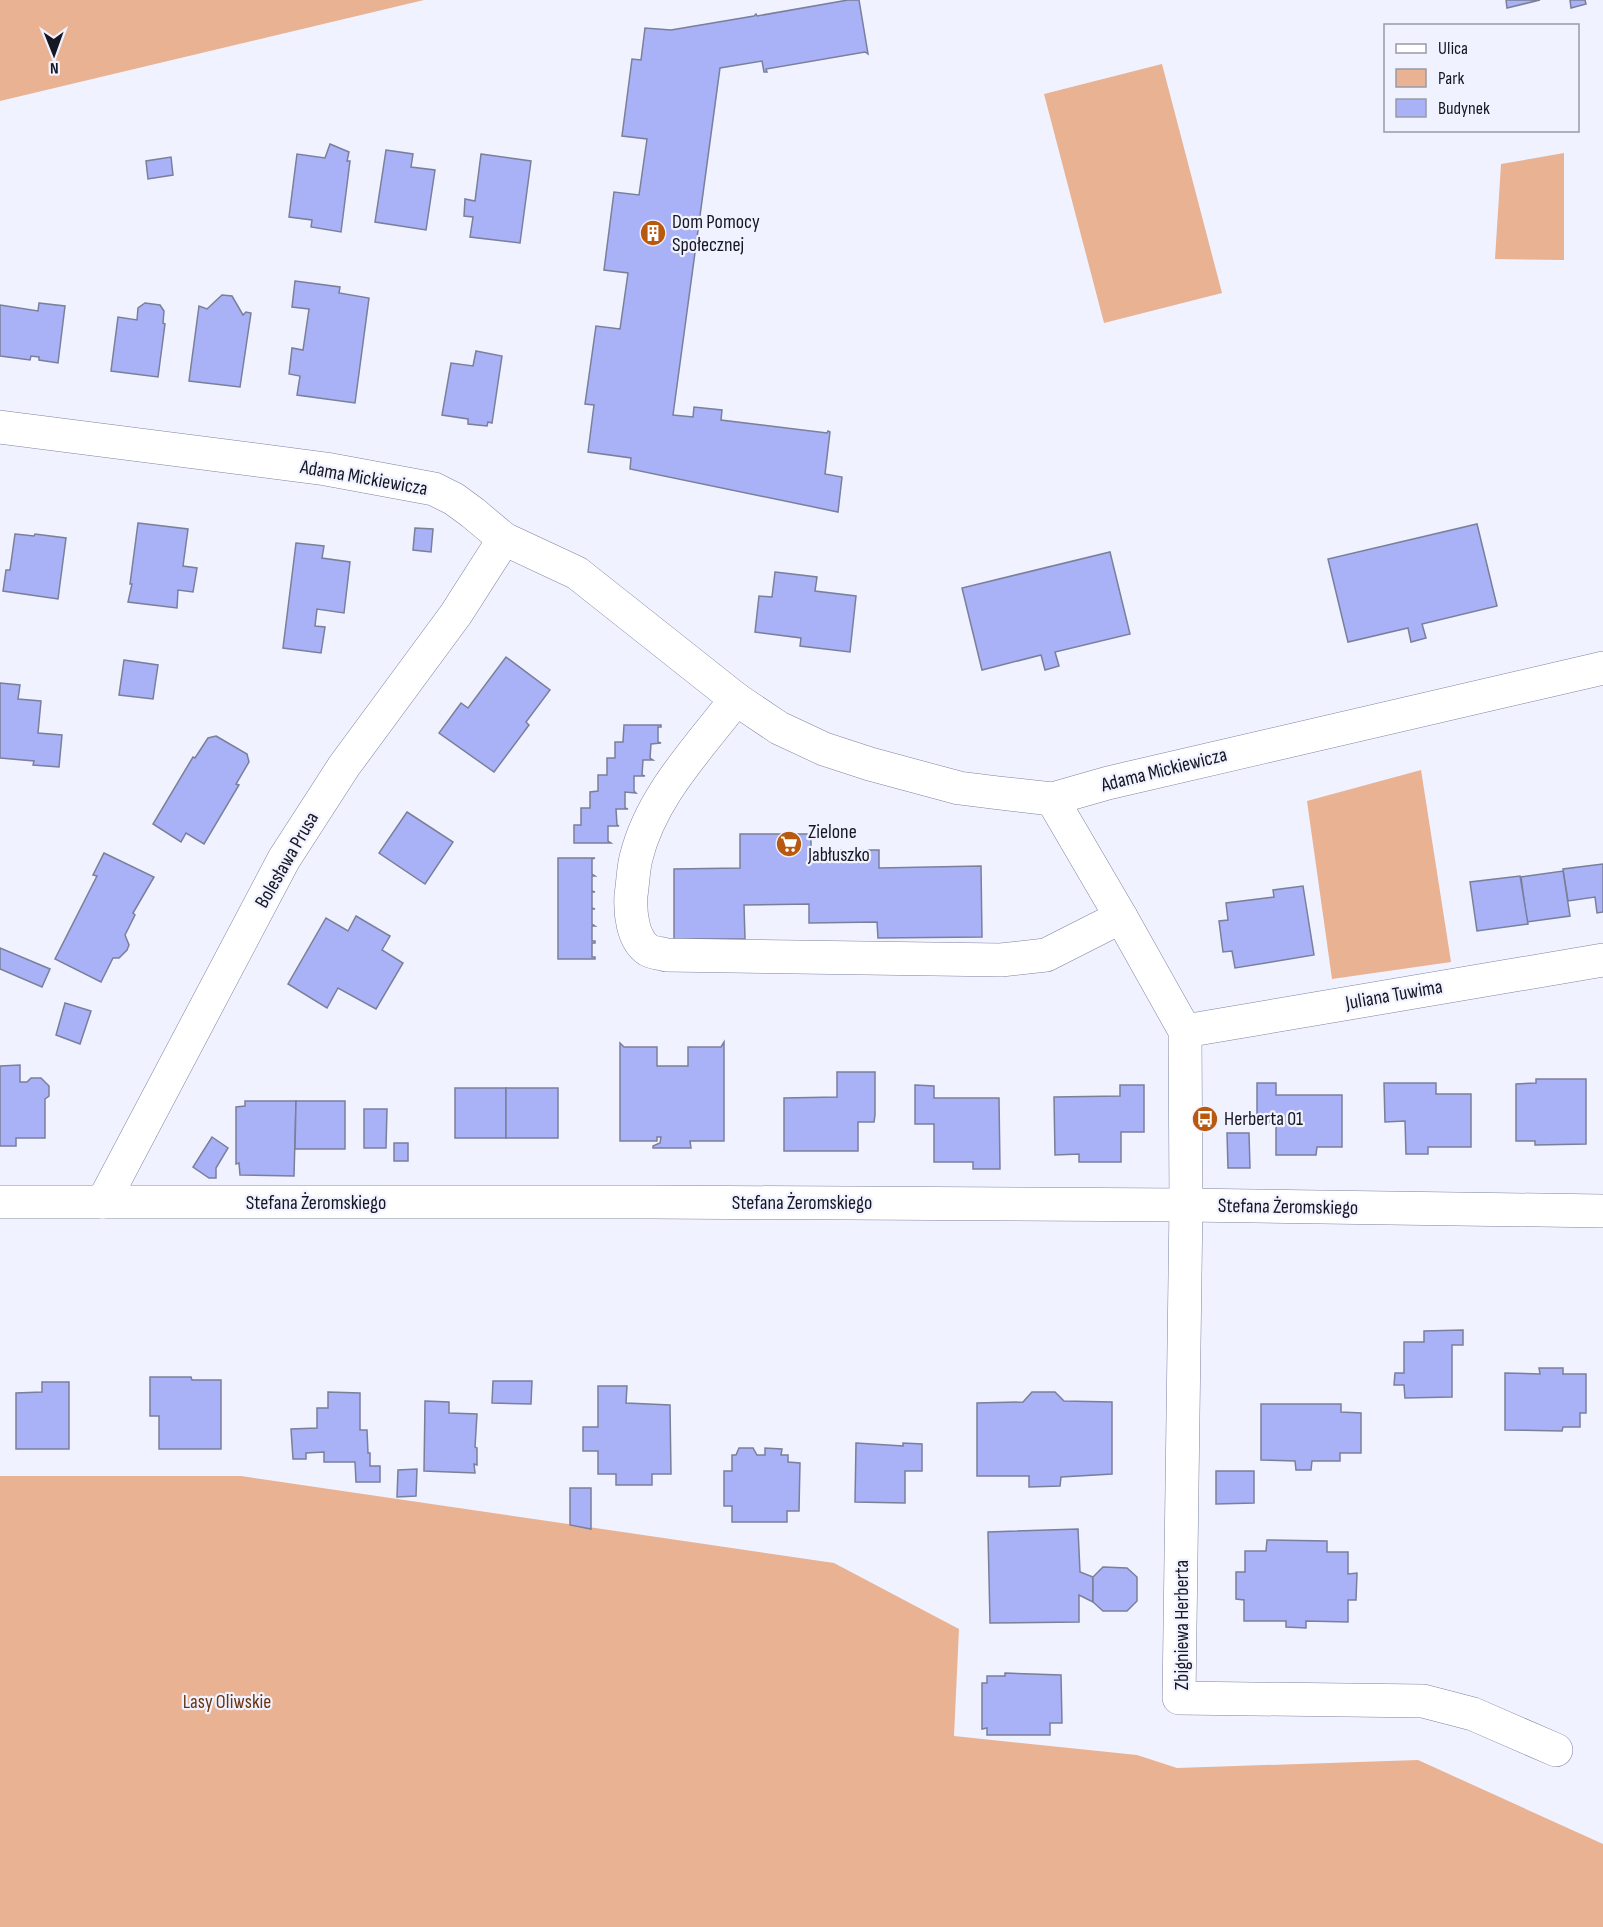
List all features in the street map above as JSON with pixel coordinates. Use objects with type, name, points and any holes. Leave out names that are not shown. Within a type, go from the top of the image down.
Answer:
[{"type":"street","name":"Adama Mickiewicza","points":[[0,427],[326,470],[434,489],[454,499],[504,539],[577,573],[736,699],[779,728],[824,748],[870,764],[959,788],[1052,799],[1143,774],[1603,668]]},
{"type":"street","name":"Bolesława Prusa","points":[[103,1202],[284,859],[344,766],[456,615],[504,539]]},
{"type":"street","points":[[736,699],[663,796],[643,835],[635,860],[631,903],[635,930],[648,950],[666,955],[1001,960],[1046,955],[1121,917]]},
{"type":"street","points":[[1052,799],[1185,1031],[1186,1205]]},
{"type":"street","name":"Juliana Tuwima","points":[[1185,1031],[1603,960]]},
{"type":"street","name":"Stefana Żeromskiego","points":[[0,1202],[1186,1205],[1603,1211]]},
{"type":"street","name":"Zbigniewa Herberta","points":[[1186,1205],[1179,1698],[1423,1701],[1473,1714],[1556,1750]]},
{"type":"green space","points":[[0,0],[424,0],[0,101]]},
{"type":"green space","points":[[1162,64],[1222,293],[1104,323],[1044,94]]},
{"type":"green space","points":[[1564,153],[1564,260],[1495,259],[1501,164]]},
{"type":"green space","points":[[1421,770],[1451,962],[1332,979],[1307,801]]},
{"type":"green space","name":"Lasy Oliwskie","points":[[0,1476],[241,1476],[834,1563],[959,1629],[954,1736],[1137,1755],[1177,1768],[1418,1760],[1603,1844],[1603,1927],[0,1927]]},
{"type":"building","name":"Dom Pomocy Społecznej","points":[[859,0],[868,54],[865,52],[766,69],[767,72],[764,72],[762,61],[720,68],[673,415],[693,417],[694,407],[722,410],[721,420],[830,432],[825,474],[842,477],[838,512],[630,469],[631,458],[588,452],[594,405],[585,404],[596,326],[620,329],[628,273],[604,270],[614,192],[639,195],[647,139],[622,136],[632,59],[641,60],[645,28],[671,30]]},
{"type":"building","points":[[1506,0],[1540,0],[1507,8]]},
{"type":"building","points":[[1570,0],[1585,0],[1586,4],[1571,8]]},
{"type":"building","points":[[330,144],[349,152],[347,161],[350,161],[341,232],[311,227],[312,220],[289,217],[297,154],[325,158]]},
{"type":"building","points":[[386,150],[413,154],[411,167],[435,170],[426,230],[375,222]]},
{"type":"building","points":[[481,154],[531,161],[520,243],[470,237],[473,217],[464,216],[465,199],[475,201]]},
{"type":"building","points":[[171,157],[173,175],[148,179],[146,161]]},
{"type":"building","points":[[295,281],[340,287],[339,293],[369,298],[355,403],[297,395],[300,376],[289,374],[292,348],[303,350],[309,309],[292,307]]},
{"type":"building","points":[[222,295],[232,296],[243,315],[246,312],[251,313],[240,387],[189,381],[199,306],[207,309]]},
{"type":"building","points":[[39,303],[65,306],[58,363],[39,360],[39,357],[31,356],[30,360],[0,356],[0,305],[38,311]]},
{"type":"building","points":[[145,303],[160,305],[164,311],[163,323],[165,324],[158,377],[111,371],[118,317],[137,320],[138,308]]},
{"type":"building","points":[[476,351],[502,356],[492,423],[488,422],[487,426],[468,424],[468,419],[442,415],[451,363],[473,366]]},
{"type":"building","points":[[138,523],[188,529],[183,566],[197,568],[193,592],[178,590],[177,608],[128,602]]},
{"type":"building","points":[[1477,524],[1497,606],[1422,624],[1426,638],[1411,642],[1408,628],[1348,642],[1328,559]]},
{"type":"building","points":[[415,528],[433,529],[431,552],[413,550]]},
{"type":"building","points":[[15,534],[66,538],[58,599],[3,591],[6,570],[10,570]]},
{"type":"building","points":[[296,543],[324,546],[322,558],[350,562],[344,613],[317,609],[315,626],[325,627],[321,653],[283,648]]},
{"type":"building","points":[[1110,552],[1130,634],[1055,652],[1059,666],[1045,670],[1041,655],[982,670],[962,588]]},
{"type":"building","points":[[775,572],[817,577],[815,591],[856,596],[850,652],[800,646],[801,638],[755,632],[759,596],[772,597]]},
{"type":"building","points":[[506,657],[550,690],[526,722],[529,725],[494,772],[439,733],[461,703],[468,708]]},
{"type":"building","points":[[124,660],[158,665],[153,699],[119,695]]},
{"type":"building","points":[[0,683],[20,685],[18,699],[41,701],[38,733],[62,735],[59,767],[33,765],[34,761],[0,758]]},
{"type":"building","points":[[624,725],[661,725],[658,727],[658,742],[661,743],[651,744],[650,758],[653,760],[643,760],[642,775],[645,776],[634,776],[636,793],[625,792],[625,808],[628,809],[616,809],[619,826],[608,826],[608,841],[611,843],[574,843],[574,825],[581,825],[581,808],[590,808],[590,792],[598,791],[598,775],[607,775],[607,758],[615,758],[615,742],[623,742]]},
{"type":"building","points":[[216,736],[247,754],[249,762],[236,784],[239,785],[204,844],[186,833],[181,842],[153,824],[193,757],[195,758],[208,738]]},
{"type":"building","points":[[407,812],[453,842],[425,884],[379,853]]},
{"type":"building","points":[[740,834],[811,834],[811,850],[879,850],[879,868],[981,866],[982,937],[878,938],[877,922],[809,923],[809,904],[744,905],[745,939],[674,939],[674,869],[740,868]]},
{"type":"building","points":[[104,853],[154,877],[133,913],[135,915],[125,935],[129,945],[127,950],[119,958],[113,958],[101,982],[55,959],[97,876],[93,875]]},
{"type":"building","points":[[558,858],[595,858],[592,859],[592,874],[595,876],[592,876],[592,891],[595,892],[592,892],[592,908],[595,909],[592,909],[592,924],[595,926],[592,926],[592,941],[595,943],[592,943],[592,957],[595,959],[558,959]]},
{"type":"building","points":[[1603,864],[1603,912],[1597,913],[1595,897],[1568,901],[1563,869]]},
{"type":"building","points":[[1563,871],[1570,916],[1527,922],[1521,877]]},
{"type":"building","points":[[1520,876],[1528,924],[1477,931],[1470,882]]},
{"type":"building","points":[[1303,886],[1314,955],[1235,968],[1232,951],[1223,952],[1219,921],[1228,920],[1226,903],[1274,897],[1273,890]]},
{"type":"building","points":[[356,916],[390,936],[382,950],[403,963],[376,1009],[338,988],[327,1008],[288,984],[326,918],[348,931]]},
{"type":"building","points":[[0,948],[50,969],[42,987],[0,969]]},
{"type":"building","points":[[65,1003],[91,1011],[80,1044],[56,1035]]},
{"type":"building","points":[[724,1042],[724,1141],[690,1141],[691,1148],[653,1148],[660,1143],[661,1137],[657,1137],[657,1141],[620,1141],[620,1043],[624,1047],[657,1047],[657,1066],[688,1066],[688,1047],[721,1047]]},
{"type":"building","points":[[20,1065],[20,1082],[27,1082],[31,1078],[41,1078],[49,1086],[49,1096],[45,1099],[45,1138],[16,1138],[16,1146],[0,1146],[0,1066]]},
{"type":"building","points":[[837,1072],[875,1072],[874,1122],[858,1122],[858,1151],[784,1151],[784,1098],[837,1097]]},
{"type":"building","points":[[1536,1079],[1586,1079],[1586,1144],[1535,1145],[1535,1141],[1516,1141],[1516,1084],[1536,1083]]},
{"type":"building","points":[[1257,1083],[1276,1083],[1276,1095],[1342,1095],[1342,1147],[1317,1147],[1316,1155],[1276,1155],[1276,1122],[1257,1122]]},
{"type":"building","points":[[1384,1083],[1436,1083],[1436,1094],[1471,1094],[1471,1147],[1428,1147],[1428,1154],[1406,1154],[1405,1121],[1385,1122]]},
{"type":"building","points":[[915,1085],[934,1086],[934,1098],[999,1098],[1000,1169],[973,1169],[973,1162],[934,1162],[934,1124],[915,1124]]},
{"type":"building","points":[[1120,1085],[1144,1085],[1144,1132],[1121,1132],[1121,1162],[1079,1162],[1079,1154],[1055,1155],[1054,1097],[1120,1096]]},
{"type":"building","points":[[455,1088],[506,1088],[506,1138],[455,1138]]},
{"type":"building","points":[[506,1088],[558,1088],[558,1138],[506,1138]]},
{"type":"building","points":[[245,1101],[296,1101],[294,1176],[240,1175],[239,1163],[236,1164],[236,1107],[245,1106]]},
{"type":"building","points":[[296,1101],[345,1101],[345,1149],[295,1149]]},
{"type":"building","points":[[364,1109],[387,1109],[386,1148],[364,1148]]},
{"type":"building","points":[[1227,1133],[1249,1133],[1250,1168],[1228,1168]]},
{"type":"building","points":[[212,1137],[228,1148],[216,1168],[216,1178],[209,1178],[193,1167]]},
{"type":"building","points":[[394,1143],[408,1143],[408,1161],[394,1161]]},
{"type":"building","points":[[1463,1330],[1463,1345],[1452,1345],[1452,1397],[1405,1398],[1404,1385],[1394,1385],[1395,1373],[1404,1373],[1404,1342],[1424,1342],[1424,1331]]},
{"type":"building","points":[[1539,1368],[1563,1368],[1563,1374],[1586,1374],[1586,1413],[1580,1413],[1580,1427],[1563,1427],[1562,1431],[1505,1430],[1505,1373],[1540,1374]]},
{"type":"building","points":[[150,1377],[221,1380],[221,1449],[159,1449],[159,1416],[150,1416]]},
{"type":"building","points":[[493,1381],[532,1381],[531,1404],[492,1403]]},
{"type":"building","points":[[42,1382],[69,1382],[69,1449],[16,1449],[16,1393],[42,1392]]},
{"type":"building","points":[[598,1386],[627,1386],[626,1403],[670,1405],[671,1474],[652,1474],[652,1485],[616,1485],[616,1474],[598,1474],[598,1451],[583,1451],[583,1427],[598,1427]]},
{"type":"building","points":[[328,1392],[360,1393],[360,1430],[367,1430],[370,1466],[380,1466],[380,1482],[356,1482],[355,1462],[324,1462],[324,1452],[306,1453],[306,1459],[293,1459],[291,1429],[317,1428],[317,1408],[328,1408]]},
{"type":"building","points":[[1032,1392],[1055,1392],[1064,1401],[1112,1402],[1112,1474],[1061,1477],[1060,1486],[1029,1487],[1029,1476],[977,1476],[977,1403],[1023,1402]]},
{"type":"building","points":[[425,1401],[449,1402],[449,1413],[477,1414],[475,1473],[424,1471]]},
{"type":"building","points":[[1261,1404],[1341,1404],[1341,1412],[1361,1413],[1361,1453],[1340,1453],[1340,1461],[1312,1461],[1311,1470],[1296,1470],[1295,1461],[1261,1460]]},
{"type":"building","points":[[856,1443],[903,1446],[903,1443],[922,1444],[922,1471],[905,1471],[905,1503],[855,1502]]},
{"type":"building","points":[[739,1448],[753,1448],[757,1455],[765,1455],[765,1448],[782,1449],[781,1455],[788,1455],[788,1462],[800,1463],[799,1511],[787,1511],[787,1522],[732,1522],[732,1506],[724,1506],[724,1471],[732,1471],[732,1455],[736,1455]]},
{"type":"building","points":[[417,1469],[416,1496],[397,1497],[398,1470]]},
{"type":"building","points":[[1216,1471],[1254,1471],[1254,1503],[1216,1504]]},
{"type":"building","points":[[570,1488],[591,1488],[591,1529],[570,1525]]},
{"type":"building","points":[[1078,1529],[1080,1572],[1093,1577],[1093,1602],[1079,1595],[1079,1622],[990,1623],[988,1532]]},
{"type":"building","points":[[1267,1540],[1327,1541],[1327,1552],[1348,1552],[1348,1574],[1357,1573],[1356,1600],[1348,1600],[1348,1622],[1306,1621],[1306,1628],[1286,1627],[1286,1621],[1244,1621],[1244,1600],[1236,1599],[1236,1572],[1245,1572],[1245,1551],[1266,1551]]},
{"type":"building","points":[[1103,1567],[1127,1568],[1137,1577],[1137,1601],[1127,1611],[1103,1611],[1093,1602],[1093,1577]]},
{"type":"building","points":[[1005,1673],[1061,1675],[1062,1723],[1050,1723],[1050,1735],[987,1735],[987,1728],[982,1729],[982,1683],[987,1683],[987,1676],[1005,1676]]},
{"type":"place","name":"Dom Pomocy Społecznej","points":[[653,233]]},
{"type":"place","name":"Zielone Jabłuszko","points":[[789,844]]},
{"type":"place","name":"Herberta 01","points":[[1205,1119]]}]
